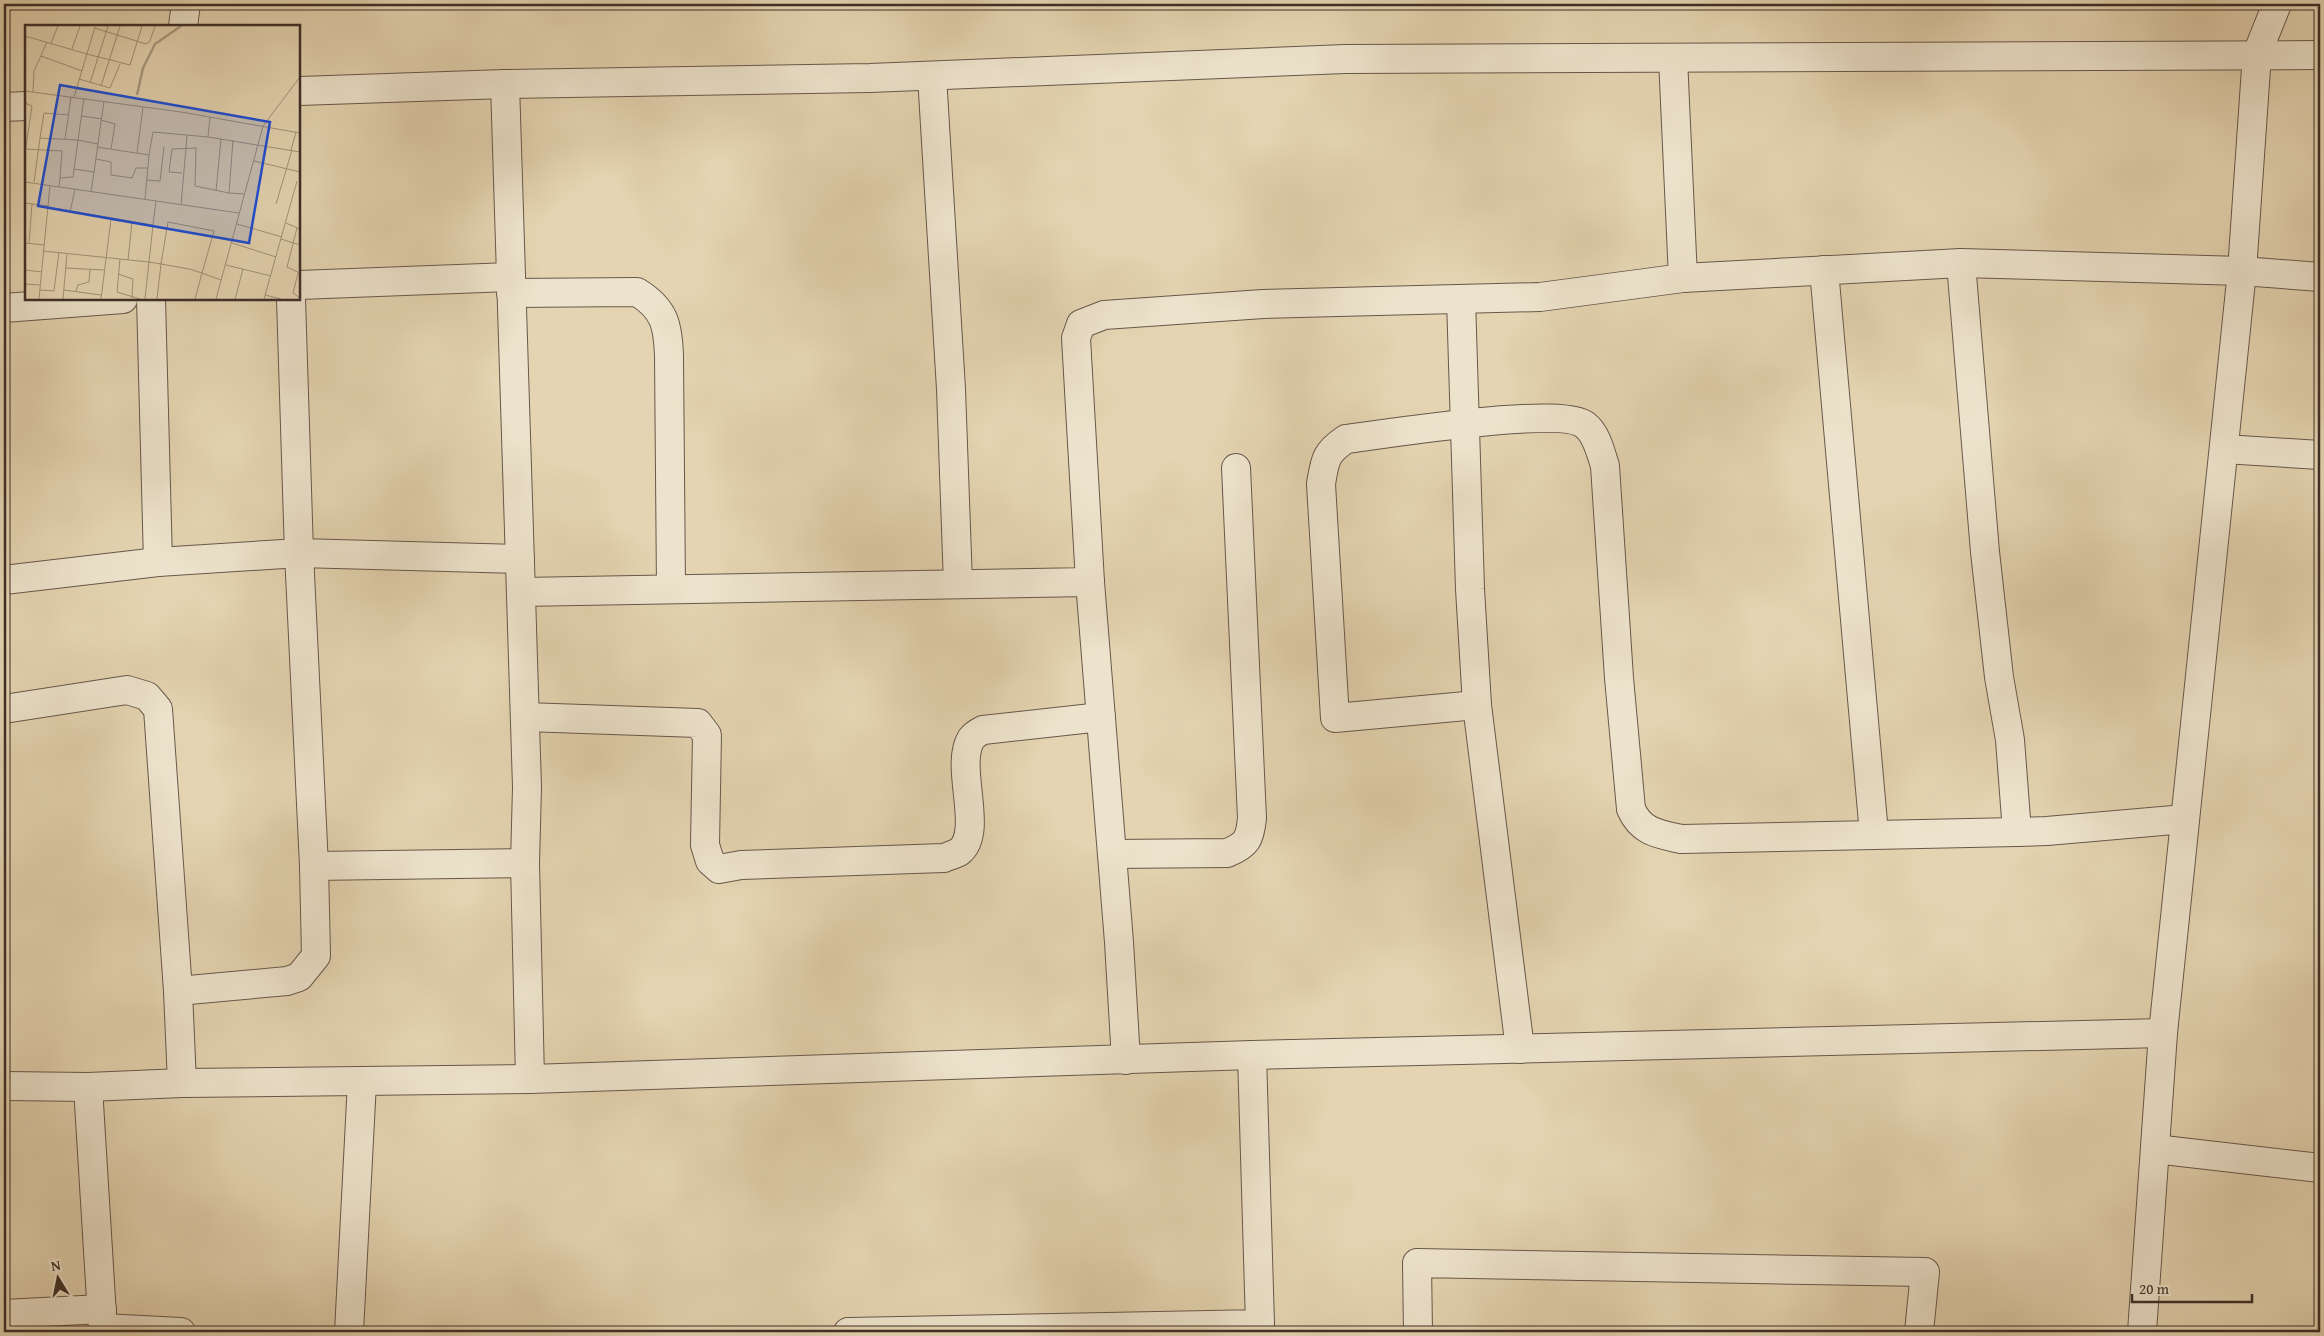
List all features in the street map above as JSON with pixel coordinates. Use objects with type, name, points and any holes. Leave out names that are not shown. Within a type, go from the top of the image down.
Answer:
[{"type":"street","points":[[183,25],[186,4]]},
{"type":"street","points":[[2142,1332],[2163,1033],[2242,271],[2257,54],[2277,4]]},
{"type":"street","points":[[300,91],[505,84],[932,76],[1345,59],[2320,55]]},
{"type":"street","points":[[1673,58],[1683,278]]},
{"type":"street","points":[[932,76],[951,389],[958,584]]},
{"type":"street","points":[[505,84],[527,788],[525,863],[530,1079]]},
{"type":"street","points":[[4,107],[25,106]]},
{"type":"street","points":[[1962,263],[1985,552],[1999,677],[2010,740],[2017,832]]},
{"type":"street","points":[[1126,1060],[1112,854],[1090,582],[1076,338],[1081,324],[1104,315],[1263,304],[1540,297],[1683,278],[1962,263],[2242,271],[2320,277]]},
{"type":"street","points":[[1824,270],[1874,834]]},
{"type":"street","points":[[300,285],[511,285],[637,292],[653,302],[662,315],[668,333],[671,589]]},
{"type":"street","points":[[1461,299],[1464,423],[1477,705],[1520,1049]]},
{"type":"street","points":[[4,308],[110,300]]},
{"type":"street","points":[[150,300],[158,562]]},
{"type":"street","points":[[178,991],[288,981],[299,977],[316,956],[314,866],[299,553],[291,300]]},
{"type":"street","points":[[1477,705],[1335,718],[1321,484],[1324,465],[1332,449],[1346,439],[1464,423],[1555,418],[1573,420],[1586,425],[1595,438],[1606,466],[1619,678],[1631,809],[1636,820],[1650,832],[1681,839],[2017,832],[2185,819]]},
{"type":"street","points":[[2224,449],[2320,454]]},
{"type":"street","points":[[1112,854],[1227,853],[1239,848],[1250,836],[1252,818],[1236,468]]},
{"type":"street","points":[[4,580],[158,562],[299,553],[520,559]]},
{"type":"street","points":[[521,592],[1090,582]]},
{"type":"street","points":[[4,709],[127,690],[147,696],[158,709],[178,991],[182,1083]]},
{"type":"street","points":[[524,717],[698,723],[706,735],[705,846],[710,861],[719,869],[741,864],[944,858],[958,852],[966,843],[969,830],[965,752],[972,737],[984,730],[1101,717]]},
{"type":"street","points":[[314,866],[525,863]]},
{"type":"street","points":[[4,1086],[88,1087],[182,1083],[530,1079],[1252,1055],[2163,1033]]},
{"type":"street","points":[[848,1332],[1260,1328],[1252,1055]]},
{"type":"street","points":[[349,1332],[362,1082]]},
{"type":"street","points":[[88,1087],[103,1323]]},
{"type":"street","points":[[2155,1150],[2320,1168]]},
{"type":"street","points":[[1418,1332],[1417,1263],[1925,1272],[1919,1332]]},
{"type":"street","points":[[4,1314],[181,1332]]}]
